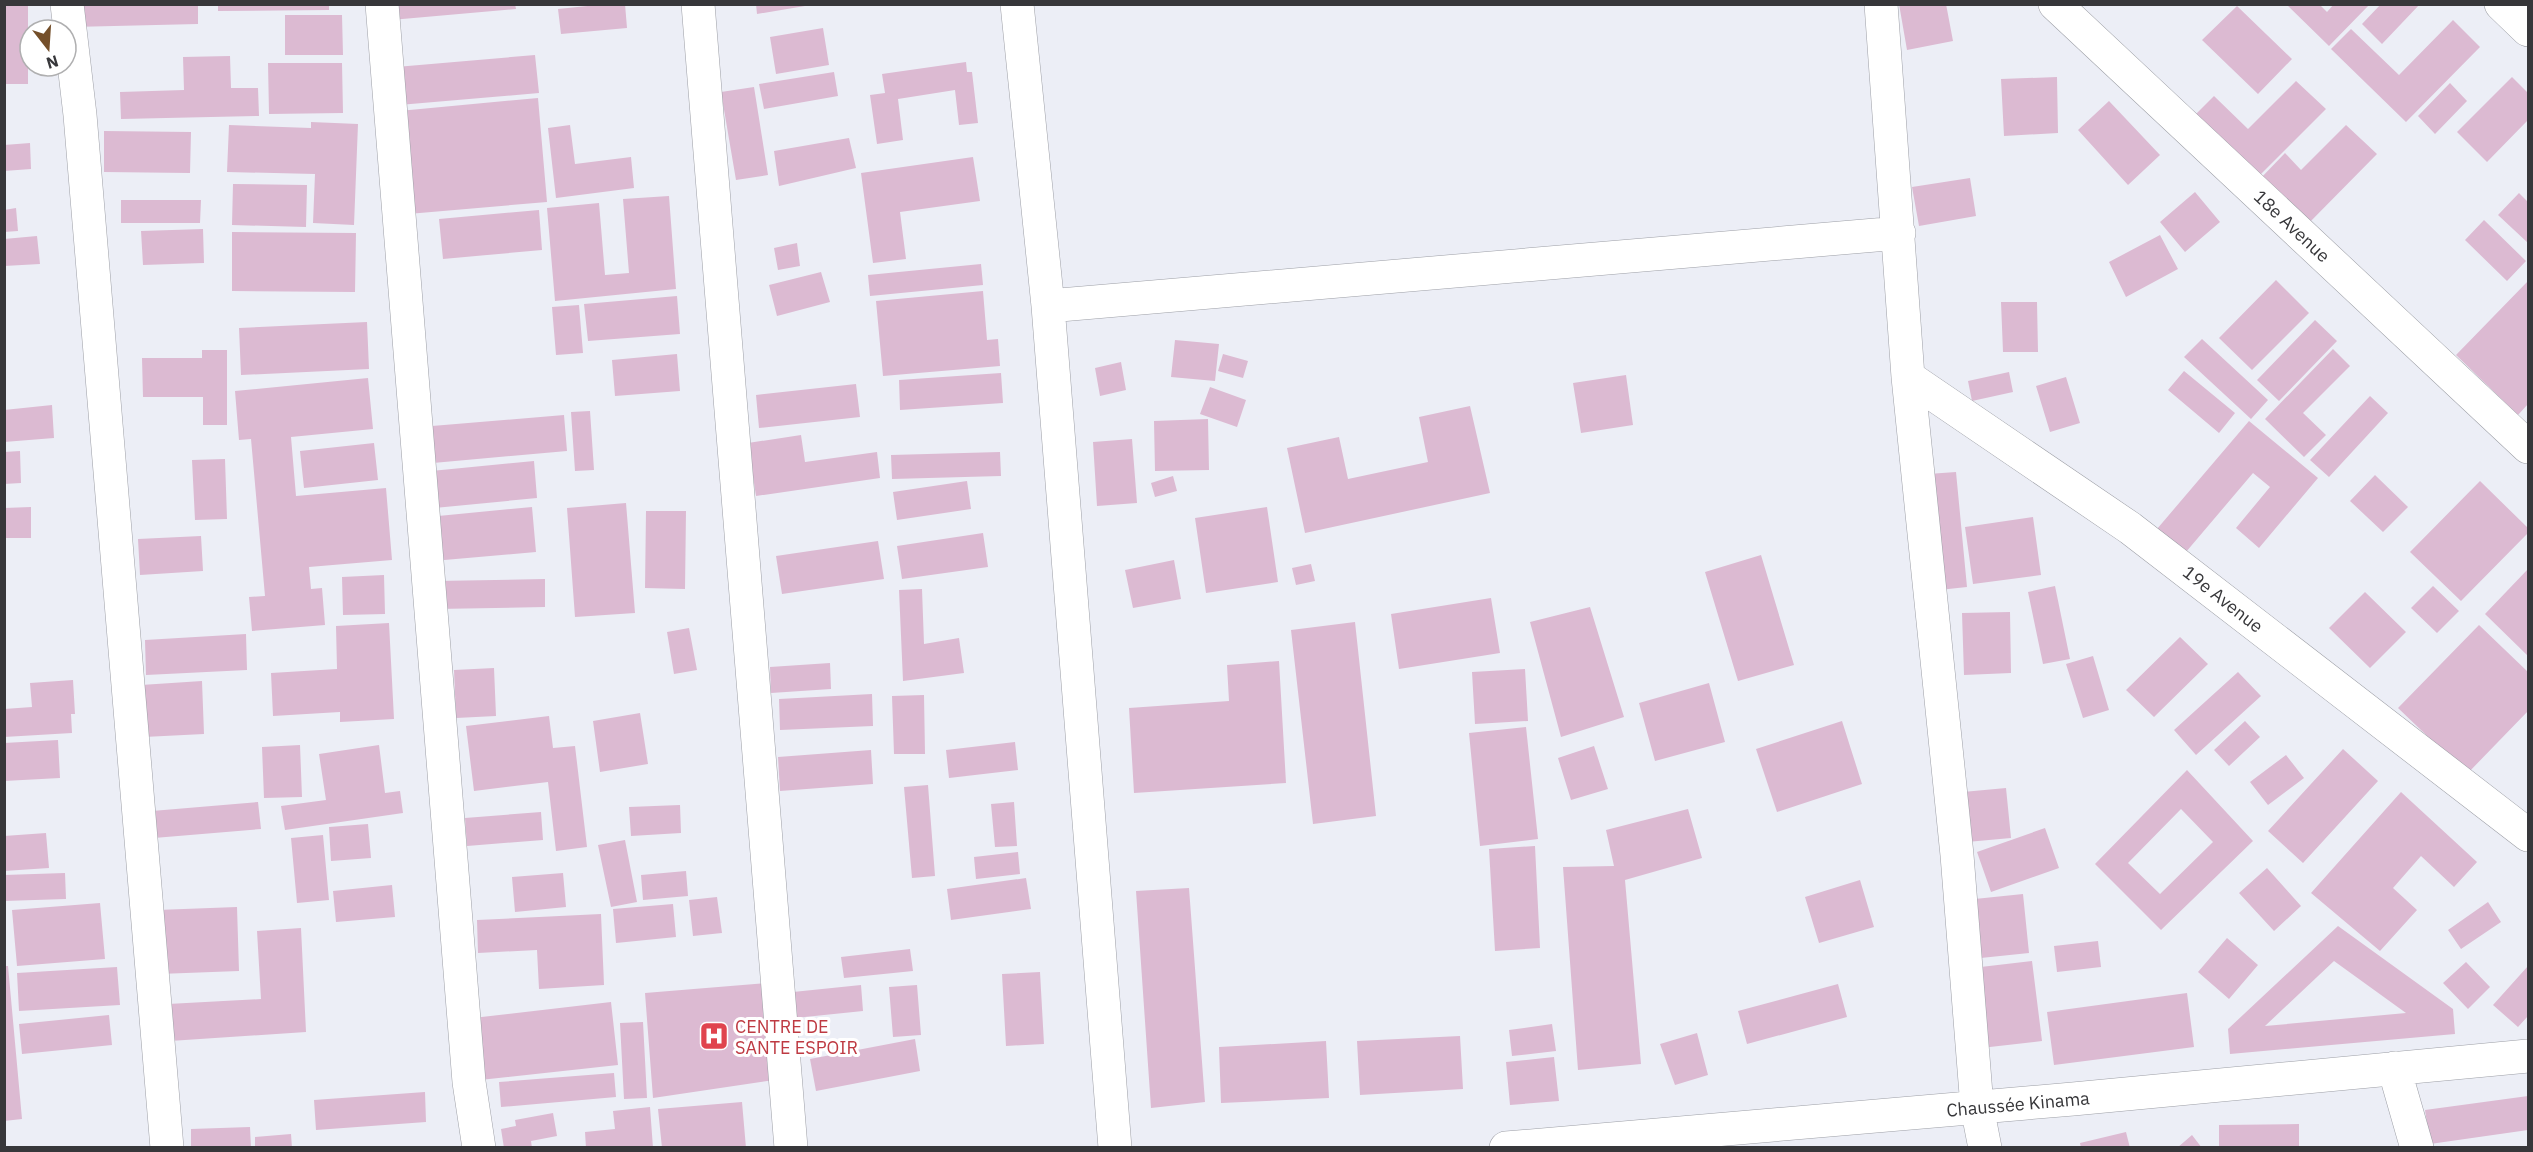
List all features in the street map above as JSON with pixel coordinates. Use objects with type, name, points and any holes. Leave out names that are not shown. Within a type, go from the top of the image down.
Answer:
[{"type":"street","points":[[67,4],[82,138],[167,1148]]},
{"type":"street","points":[[382,4],[469,1082],[479,1148]]},
{"type":"street","points":[[698,4],[791,1148]]},
{"type":"street","points":[[1017,4],[1048,306],[1115,1148]]},
{"type":"street","points":[[1881,4],[1908,376],[1957,855],[1977,1107],[1985,1148]]},
{"type":"street","name":"18e Avenue","points":[[2055,4],[2529,447]]},
{"type":"street","points":[[2501,4],[2529,30]]},
{"type":"street","points":[[1048,306],[1899,232]]},
{"type":"street","name":"19e Avenue","points":[[1908,376],[2130,528],[2529,835]]},
{"type":"street","name":"Chaussée Kinama","points":[[1506,1148],[2529,1056]]},
{"type":"street","points":[[2394,1068],[2417,1148]]},
{"type":"building","points":[[5,4],[28,4],[28,18],[18,18],[18,78],[28,78],[28,84],[5,84]]},
{"type":"building","points":[[72,4],[198,4],[198,24],[78,27],[78,18],[72,18]]},
{"type":"building","points":[[218,4],[329,4],[329,10],[218,11]]},
{"type":"building","points":[[389,4],[515,4],[516,9],[391,20]]},
{"type":"building","points":[[625,4],[627,28],[561,34],[558,9]]},
{"type":"building","points":[[756,4],[805,4],[805,6],[757,14]]},
{"type":"building","points":[[1899,4],[1946,4],[1953,41],[1907,50]]},
{"type":"building","points":[[2286,4],[2319,4],[2327,12],[2334,4],[2370,4],[2329,46]]},
{"type":"building","points":[[2381,4],[2420,4],[2382,44],[2362,24]]},
{"type":"building","points":[[2237,6],[2292,59],[2258,94],[2202,40]]},
{"type":"building","points":[[285,15],[342,15],[343,55],[285,55]]},
{"type":"building","points":[[2453,20],[2480,47],[2406,122],[2331,49],[2351,29],[2399,75]]},
{"type":"building","points":[[823,28],[829,65],[776,74],[770,37]]},
{"type":"building","points":[[535,55],[539,93],[399,105],[396,67]]},
{"type":"building","points":[[230,56],[231,88],[258,88],[259,116],[121,119],[120,92],[184,90],[183,57]]},
{"type":"building","points":[[966,62],[967,72],[972,72],[978,123],[959,125],[955,90],[898,99],[903,140],[877,144],[870,95],[885,93],[882,74]]},
{"type":"building","points":[[268,63],[342,63],[343,113],[269,114]]},
{"type":"building","points":[[834,72],[838,96],[764,109],[759,84]]},
{"type":"building","points":[[2057,77],[2058,133],[2004,136],[2001,79]]},
{"type":"building","points":[[2512,77],[2528,93],[2528,120],[2487,162],[2457,132]]},
{"type":"building","points":[[2296,81],[2326,109],[2257,178],[2194,116],[2214,96],[2248,129]]},
{"type":"building","points":[[2450,83],[2467,101],[2435,134],[2418,116]]},
{"type":"building","points":[[754,87],[768,175],[736,180],[721,92]]},
{"type":"building","points":[[538,98],[547,202],[408,214],[399,111]]},
{"type":"building","points":[[2109,101],[2160,155],[2128,185],[2078,130]]},
{"type":"building","points":[[311,122],[358,124],[354,225],[313,223],[315,174],[227,172],[229,125],[311,128]]},
{"type":"building","points":[[570,125],[575,164],[631,157],[634,188],[556,198],[548,128]]},
{"type":"building","points":[[2346,125],[2377,154],[2306,226],[2259,180],[2285,153],[2301,170]]},
{"type":"building","points":[[104,131],[191,132],[190,173],[104,172]]},
{"type":"building","points":[[849,138],[856,168],[779,186],[774,151]]},
{"type":"building","points":[[30,143],[31,169],[4,171],[4,145]]},
{"type":"building","points":[[973,157],[980,201],[900,212],[906,259],[873,263],[861,173]]},
{"type":"building","points":[[1970,178],[1976,216],[1919,226],[1912,187]]},
{"type":"building","points":[[233,184],[307,185],[306,227],[232,225]]},
{"type":"building","points":[[2195,192],[2220,222],[2185,252],[2160,222]]},
{"type":"building","points":[[2519,193],[2528,202],[2528,243],[2498,215]]},
{"type":"building","points":[[669,196],[676,289],[555,301],[547,208],[599,203],[605,275],[629,273],[623,199]]},
{"type":"building","points":[[121,200],[201,200],[200,223],[121,223]]},
{"type":"building","points":[[16,208],[18,231],[4,232],[4,210]]},
{"type":"building","points":[[539,210],[542,250],[443,259],[439,219]]},
{"type":"building","points":[[2484,220],[2526,261],[2507,281],[2465,240]]},
{"type":"building","points":[[203,229],[204,263],[143,265],[141,231]]},
{"type":"building","points":[[232,232],[356,233],[355,292],[232,291]]},
{"type":"building","points":[[2160,235],[2178,269],[2126,297],[2109,262]]},
{"type":"building","points":[[37,236],[40,264],[4,266],[4,239]]},
{"type":"building","points":[[797,243],[800,266],[778,270],[774,248]]},
{"type":"building","points":[[981,264],[983,285],[870,296],[868,275]]},
{"type":"building","points":[[821,272],[830,302],[777,316],[769,285]]},
{"type":"building","points":[[2276,280],[2309,313],[2252,370],[2219,338]]},
{"type":"building","points":[[2528,281],[2528,404],[2518,415],[2456,355]]},
{"type":"building","points":[[983,291],[987,340],[998,339],[1000,366],[883,376],[876,301]]},
{"type":"building","points":[[677,296],[680,334],[588,341],[584,304]]},
{"type":"building","points":[[2001,302],[2037,302],[2038,352],[2003,352]]},
{"type":"building","points":[[579,305],[583,353],[556,355],[552,307]]},
{"type":"building","points":[[2315,320],[2337,341],[2279,401],[2257,380]]},
{"type":"building","points":[[367,322],[369,369],[241,375],[239,328]]},
{"type":"building","points":[[2202,339],[2268,400],[2251,419],[2184,357]]},
{"type":"building","points":[[1175,340],[1219,344],[1215,381],[1171,377]]},
{"type":"building","points":[[2333,349],[2350,366],[2303,413],[2326,435],[2304,457],[2265,419]]},
{"type":"building","points":[[202,350],[227,350],[227,425],[203,425],[203,397],[143,397],[142,358],[202,358]]},
{"type":"building","points":[[677,354],[680,391],[615,396],[612,360]]},
{"type":"building","points":[[1223,354],[1248,361],[1243,378],[1218,371]]},
{"type":"building","points":[[1121,362],[1126,390],[1100,396],[1095,368]]},
{"type":"building","points":[[2184,371],[2235,413],[2219,433],[2168,390]]},
{"type":"building","points":[[2009,372],[2013,392],[1972,401],[1968,381]]},
{"type":"building","points":[[1001,373],[1003,403],[900,410],[899,380]]},
{"type":"building","points":[[1626,375],[1633,425],[1581,433],[1573,383]]},
{"type":"building","points":[[2066,377],[2080,423],[2050,432],[2036,386]]},
{"type":"building","points":[[368,378],[373,429],[291,437],[296,496],[386,488],[392,560],[309,567],[311,589],[322,588],[325,625],[252,631],[249,597],[265,596],[251,439],[239,440],[235,391]]},
{"type":"building","points":[[856,384],[860,417],[759,428],[756,395]]},
{"type":"building","points":[[1210,387],[1246,400],[1237,427],[1200,414]]},
{"type":"building","points":[[2370,396],[2388,413],[2329,477],[2310,460]]},
{"type":"building","points":[[52,405],[54,438],[4,442],[4,410]]},
{"type":"building","points":[[1470,406],[1490,493],[1305,533],[1287,448],[1339,437],[1348,479],[1428,462],[1419,417]]},
{"type":"building","points":[[590,411],[594,470],[575,471],[571,412]]},
{"type":"building","points":[[564,415],[567,451],[422,464],[420,427]]},
{"type":"building","points":[[1208,419],[1209,470],[1155,471],[1154,421]]},
{"type":"building","points":[[2249,421],[2318,478],[2259,548],[2236,528],[2270,487],[2253,473],[2186,552],[2157,529]]},
{"type":"building","points":[[801,435],[805,462],[877,452],[880,478],[756,496],[748,443]]},
{"type":"building","points":[[1132,439],[1137,503],[1097,506],[1093,442]]},
{"type":"building","points":[[374,443],[378,480],[304,488],[300,451]]},
{"type":"building","points":[[20,451],[21,483],[4,484],[4,452]]},
{"type":"building","points":[[1000,452],[1001,476],[892,479],[891,455]]},
{"type":"building","points":[[225,459],[227,519],[195,520],[192,460]]},
{"type":"building","points":[[534,461],[537,498],[424,509],[421,472]]},
{"type":"building","points":[[1956,472],[1967,587],[1939,590],[1928,474]]},
{"type":"building","points":[[2375,475],[2408,507],[2383,532],[2350,501]]},
{"type":"building","points":[[1173,476],[1177,491],[1155,497],[1151,483]]},
{"type":"building","points":[[967,481],[971,509],[897,520],[893,492]]},
{"type":"building","points":[[2480,481],[2528,528],[2528,533],[2461,601],[2410,552]]},
{"type":"building","points":[[626,503],[635,613],[575,617],[567,508]]},
{"type":"building","points":[[31,507],[31,538],[4,538],[4,508]]},
{"type":"building","points":[[532,507],[536,552],[433,561],[428,517]]},
{"type":"building","points":[[1267,507],[1278,582],[1206,593],[1195,518]]},
{"type":"building","points":[[646,511],[686,511],[685,589],[645,588]]},
{"type":"building","points":[[2033,517],[2041,575],[1973,584],[1965,527]]},
{"type":"building","points":[[983,533],[988,567],[902,579],[897,546]]},
{"type":"building","points":[[201,536],[203,571],[140,575],[138,539]]},
{"type":"building","points":[[878,541],[884,579],[782,594],[776,556]]},
{"type":"building","points":[[1761,555],[1794,665],[1738,681],[1705,572]]},
{"type":"building","points":[[1174,560],[1181,599],[1133,608],[1125,570]]},
{"type":"building","points":[[1311,564],[1315,581],[1296,585],[1292,568]]},
{"type":"building","points":[[2528,569],[2528,656],[2485,614]]},
{"type":"building","points":[[384,575],[385,614],[343,615],[342,577]]},
{"type":"building","points":[[545,579],[545,607],[436,609],[436,581]]},
{"type":"building","points":[[2055,586],[2070,659],[2043,664],[2028,592]]},
{"type":"building","points":[[2433,586],[2459,611],[2437,633],[2411,608]]},
{"type":"building","points":[[922,589],[924,644],[959,638],[964,673],[903,681],[899,590]]},
{"type":"building","points":[[2365,592],[2406,632],[2370,668],[2329,628]]},
{"type":"building","points":[[1491,598],[1500,653],[1399,669],[1391,614]]},
{"type":"building","points":[[1590,607],[1624,717],[1561,737],[1530,622]]},
{"type":"building","points":[[2010,612],[2011,673],[1964,675],[1962,613]]},
{"type":"building","points":[[1355,622],[1376,816],[1313,824],[1291,630]]},
{"type":"building","points":[[389,623],[394,719],[340,722],[340,712],[273,716],[271,673],[337,669],[336,626]]},
{"type":"building","points":[[2479,625],[2528,672],[2528,711],[2467,774],[2398,708]]},
{"type":"building","points":[[689,628],[697,670],[674,674],[667,632]]},
{"type":"building","points":[[246,634],[247,670],[146,675],[145,640]]},
{"type":"building","points":[[2180,637],[2208,664],[2154,717],[2126,690]]},
{"type":"building","points":[[2093,656],[2109,710],[2083,718],[2066,664]]},
{"type":"building","points":[[1279,661],[1286,783],[1134,793],[1129,708],[1229,701],[1227,665]]},
{"type":"building","points":[[830,663],[831,689],[771,693],[770,667]]},
{"type":"building","points":[[494,668],[496,716],[456,718],[454,670]]},
{"type":"building","points":[[1525,669],[1528,721],[1475,724],[1472,672]]},
{"type":"building","points":[[2238,672],[2261,696],[2196,755],[2174,730]]},
{"type":"building","points":[[73,680],[75,714],[71,714],[72,733],[4,737],[4,709],[32,707],[30,683]]},
{"type":"building","points":[[202,681],[204,734],[144,737],[141,685]]},
{"type":"building","points":[[1709,683],[1725,742],[1655,761],[1639,703]]},
{"type":"building","points":[[872,694],[873,726],[780,730],[779,699]]},
{"type":"building","points":[[924,695],[925,754],[894,754],[892,696]]},
{"type":"building","points":[[640,713],[648,764],[600,772],[593,721]]},
{"type":"building","points":[[549,716],[553,748],[575,746],[587,847],[556,851],[548,782],[474,791],[466,726]]},
{"type":"building","points":[[1842,721],[1862,784],[1777,812],[1756,749]]},
{"type":"building","points":[[2245,721],[2260,737],[2229,766],[2214,750]]},
{"type":"building","points":[[1526,727],[1538,839],[1480,846],[1469,733]]},
{"type":"building","points":[[58,740],[60,778],[4,781],[4,743]]},
{"type":"building","points":[[1015,742],[1018,770],[949,778],[946,750]]},
{"type":"building","points":[[300,745],[302,797],[264,798],[262,747]]},
{"type":"building","points":[[379,745],[385,793],[400,791],[403,813],[285,830],[281,806],[326,800],[319,754]]},
{"type":"building","points":[[1594,746],[1608,789],[1571,800],[1558,758]]},
{"type":"building","points":[[2343,749],[2378,781],[2303,863],[2268,831]]},
{"type":"building","points":[[871,750],[873,784],[780,791],[778,757]]},
{"type":"building","points":[[2286,755],[2304,778],[2268,805],[2250,782]]},
{"type":"building","points":[[2187,770],[2253,841],[2161,930],[2095,864]],"holes":[[[2181,809],[2213,842],[2160,894],[2128,863]]]},
{"type":"building","points":[[928,785],[935,876],[912,878],[904,787]]},
{"type":"building","points":[[2006,788],[2011,838],[1967,842],[1963,792]]},
{"type":"building","points":[[2401,792],[2477,862],[2454,887],[2421,856],[2393,888],[2417,910],[2380,951],[2311,893]]},
{"type":"building","points":[[258,802],[261,829],[154,838],[152,811]]},
{"type":"building","points":[[1014,802],[1017,846],[995,847],[991,804]]},
{"type":"building","points":[[680,805],[681,833],[631,836],[629,807]]},
{"type":"building","points":[[1688,809],[1702,858],[1625,880],[1641,1064],[1578,1070],[1563,867],[1614,866],[1606,830]]},
{"type":"building","points":[[541,812],[543,840],[467,846],[465,818]]},
{"type":"building","points":[[368,824],[371,858],[331,861],[329,827]]},
{"type":"building","points":[[2045,828],[2059,868],[1991,892],[1977,852]]},
{"type":"building","points":[[46,833],[49,868],[4,871],[4,836]]},
{"type":"building","points":[[323,835],[329,900],[297,903],[291,838]]},
{"type":"building","points":[[625,840],[637,902],[611,907],[598,845]]},
{"type":"building","points":[[1535,846],[1540,948],[1495,951],[1489,849]]},
{"type":"building","points":[[1018,852],[1020,874],[976,879],[974,857]]},
{"type":"building","points":[[2267,868],[2301,906],[2274,931],[2239,893]]},
{"type":"building","points":[[686,871],[688,896],[643,900],[641,875]]},
{"type":"building","points":[[65,873],[66,899],[4,901],[4,875]]},
{"type":"building","points":[[563,873],[566,907],[515,912],[512,877]]},
{"type":"building","points":[[1026,878],[1031,909],[951,920],[947,889]]},
{"type":"building","points":[[1860,880],[1874,927],[1819,943],[1805,897]]},
{"type":"building","points":[[392,885],[395,917],[336,922],[333,891]]},
{"type":"building","points":[[1189,888],[1205,1102],[1151,1108],[1136,891]]},
{"type":"building","points":[[2023,894],[2029,953],[1971,959],[1965,900]]},
{"type":"building","points":[[717,897],[722,933],[693,936],[689,900]]},
{"type":"building","points":[[2488,902],[2501,922],[2461,949],[2448,930]]},
{"type":"building","points":[[100,903],[105,959],[17,966],[12,910]]},
{"type":"building","points":[[673,904],[676,937],[616,943],[613,909]]},
{"type":"building","points":[[237,907],[239,971],[159,974],[157,910]]},
{"type":"building","points":[[601,914],[604,985],[539,989],[537,950],[478,953],[477,920]]},
{"type":"building","points":[[2338,926],[2453,1009],[2455,1034],[2230,1054],[2228,1029]],"holes":[[[2334,961],[2406,1013],[2265,1026]]]},
{"type":"building","points":[[301,928],[306,1032],[170,1041],[168,1004],[261,999],[257,931]]},
{"type":"building","points":[[2227,938],[2258,965],[2229,999],[2198,972]]},
{"type":"building","points":[[2098,941],[2101,967],[2057,972],[2054,946]]},
{"type":"building","points":[[910,949],[913,971],[844,978],[841,957]]},
{"type":"building","points":[[2032,961],[2042,1041],[1981,1048],[1972,968]]},
{"type":"building","points":[[2466,962],[2490,987],[2468,1009],[2443,983]]},
{"type":"building","points":[[4,966],[8,966],[22,1119],[4,1121]]},
{"type":"building","points":[[2528,966],[2528,1016],[2518,1027],[2493,1005]]},
{"type":"building","points":[[117,967],[120,1005],[19,1011],[17,973]]},
{"type":"building","points":[[1040,972],[1044,1044],[1006,1046],[1002,974]]},
{"type":"building","name":"CENTRE DE SANTE ESPOIR","points":[[778,982],[781,1079],[653,1098],[645,993]]},
{"type":"building","points":[[1838,984],[1847,1017],[1747,1044],[1738,1011]]},
{"type":"building","points":[[861,985],[863,1011],[795,1018],[793,992]]},
{"type":"building","points":[[917,985],[921,1035],[893,1037],[889,987]]},
{"type":"building","points":[[2187,993],[2194,1047],[2054,1065],[2047,1012]]},
{"type":"building","points":[[611,1002],[618,1065],[480,1080],[473,1018]]},
{"type":"building","points":[[109,1015],[112,1045],[22,1054],[19,1024]]},
{"type":"building","points":[[643,1022],[647,1098],[624,1099],[620,1023]]},
{"type":"building","points":[[1552,1024],[1556,1051],[1512,1056],[1509,1030]]},
{"type":"building","points":[[1697,1033],[1708,1075],[1675,1085],[1660,1044]]},
{"type":"building","points":[[1460,1036],[1463,1089],[1360,1095],[1357,1041]]},
{"type":"building","points":[[915,1039],[920,1071],[816,1091],[810,1059]]},
{"type":"building","points":[[1326,1041],[1329,1098],[1221,1103],[1219,1047]]},
{"type":"building","points":[[1554,1057],[1559,1101],[1510,1105],[1506,1062]]},
{"type":"building","points":[[614,1073],[616,1097],[501,1107],[499,1082]]},
{"type":"building","points":[[425,1092],[426,1122],[316,1130],[314,1100]]},
{"type":"building","points":[[2528,1096],[2528,1130],[2430,1144],[2425,1110]]},
{"type":"building","points":[[742,1102],[746,1148],[662,1148],[658,1109]]},
{"type":"building","points":[[650,1107],[653,1148],[586,1148],[585,1132],[615,1129],[613,1111]]},
{"type":"building","points":[[553,1113],[557,1136],[531,1141],[532,1148],[504,1148],[501,1129],[516,1126],[515,1120]]},
{"type":"building","points":[[2299,1124],[2299,1148],[2219,1148],[2219,1125]]},
{"type":"building","points":[[250,1127],[251,1148],[191,1148],[191,1129]]},
{"type":"building","points":[[2126,1132],[2130,1148],[2081,1148],[2080,1143]]},
{"type":"building","points":[[291,1134],[292,1148],[255,1148],[255,1137]]},
{"type":"building","points":[[2192,1135],[2202,1148],[2177,1148]]},
{"type":"place","name":"CENTRE DE SANTE ESPOIR","points":[[714,1036]]}]
